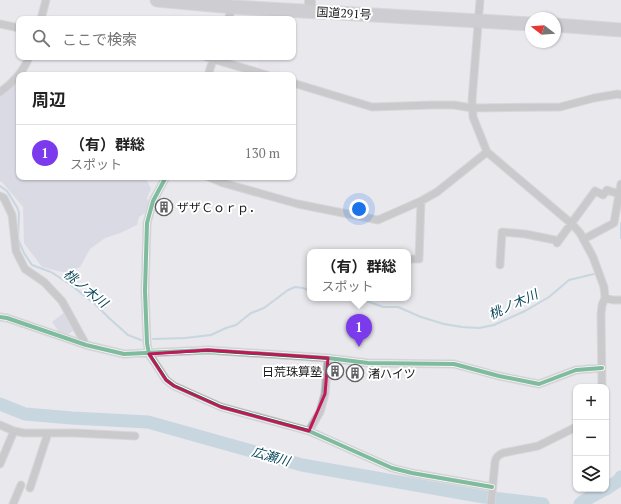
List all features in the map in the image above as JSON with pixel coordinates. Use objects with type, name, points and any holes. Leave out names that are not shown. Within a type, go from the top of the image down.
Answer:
[{"type":"highway","name":"国道291号","points":[[157,0],[233,7],[310,6],[525,24]]},
{"type":"highway","points":[[561,25],[621,30]]},
{"type":"street","points":[[42,16],[46,0]]},
{"type":"street","points":[[480,0],[472,117],[487,152],[572,224],[584,239],[598,269],[604,287],[605,298],[602,305],[601,315],[602,384]]},
{"type":"street","points":[[229,16],[233,7]]},
{"type":"street","points":[[0,24],[16,27]]},
{"type":"street","points":[[21,72],[26,66],[28,60]]},
{"type":"street","points":[[209,72],[213,60]]},
{"type":"street","points":[[220,60],[258,72]]},
{"type":"street","points":[[0,92],[7,88],[16,78]]},
{"type":"street","points":[[296,84],[372,107],[454,105],[472,108],[560,107],[594,98],[621,94]]},
{"type":"street","points":[[216,180],[298,204],[378,220],[421,201],[437,192],[487,152]]},
{"type":"street","points":[[164,180],[153,201],[147,223],[145,291],[147,344],[149,354],[166,380],[174,386],[221,407],[309,431],[392,468],[492,489]]},
{"type":"street","points":[[584,239],[614,223],[621,184]]},
{"type":"street","points":[[500,265],[502,232],[525,234],[555,240],[557,243],[595,191],[603,195],[607,190],[620,194]]},
{"type":"street","points":[[0,196],[4,198],[12,215],[16,251],[25,270],[44,282],[62,301],[86,345]]},
{"type":"street","points":[[411,258],[420,259],[421,201]]},
{"type":"street","points":[[605,298],[621,300]]},
{"type":"street","points":[[0,317],[7,318],[86,345],[124,354],[208,350],[328,358],[368,363],[454,364],[499,376],[539,384],[576,370],[602,368]]},
{"type":"street","points":[[309,431],[320,412],[325,394],[328,358]]},
{"type":"street","points":[[0,425],[14,431],[24,433],[135,436]]},
{"type":"street","points":[[491,504],[495,462],[498,455],[503,452],[538,446],[573,428]]},
{"type":"street","points":[[0,464],[14,431]]},
{"type":"street","points":[[30,488],[48,433]]},
{"type":"street","points":[[13,504],[21,485]]},
{"type":"highlighted area","points":[[208,350],[328,358],[325,394],[309,431],[221,407],[174,386],[166,380],[149,354]]},
{"type":"shaded area","points":[[260,60],[281,60],[279,72],[266,72],[258,70]]},
{"type":"shaded area","points":[[16,84],[16,180],[146,180],[151,189],[147,198],[150,210],[139,217],[137,225],[105,238],[90,249],[80,267],[66,273],[42,267],[24,243],[23,207],[2,182],[0,182],[0,97]]},
{"type":"shaded area","points":[[65,312],[74,330],[66,336],[60,333],[52,322]]},
{"type":"waterway","name":"桃ノ木川","points":[[0,186],[7,191],[17,207],[19,213],[18,239],[24,253],[32,265],[51,272],[71,285],[96,305],[128,335],[141,340]]},
{"type":"waterway","points":[[621,223],[621,238]]},
{"type":"waterway","name":"桃ノ木川","points":[[367,301],[383,307],[398,307],[421,317],[444,324],[479,328],[494,325],[525,311],[549,297],[569,280],[594,274]]},
{"type":"waterway","name":"桃ノ木川","points":[[153,339],[185,338],[211,335],[236,325],[251,313],[264,308],[288,290],[295,287],[307,290]]},
{"type":"waterway","name":"広瀬川","points":[[0,404],[25,414],[148,422],[302,465],[484,497],[543,504]]},
{"type":"waterway","points":[[609,487],[621,477]]},
{"type":"waterway","points":[[580,504],[600,492]]},
{"type":"cycle path","points":[[164,180],[153,201],[147,223],[145,291],[147,343],[149,354],[166,380],[174,386],[221,407],[309,431],[392,468],[492,487]]},
{"type":"cycle path","points":[[0,317],[7,318],[86,345],[124,354],[208,350],[328,358],[368,363],[454,364],[499,376],[539,384],[576,370],[602,368]]},
{"type":"place","name":"ザザＣｏｒｐ．","points":[[164,207]]},
{"type":"place","name":"（有）群総","points":[[359,347]]},
{"type":"place","name":"日荒珠算塾","points":[[335,371]]},
{"type":"place","name":"渚ハイツ","points":[[355,373]]}]
